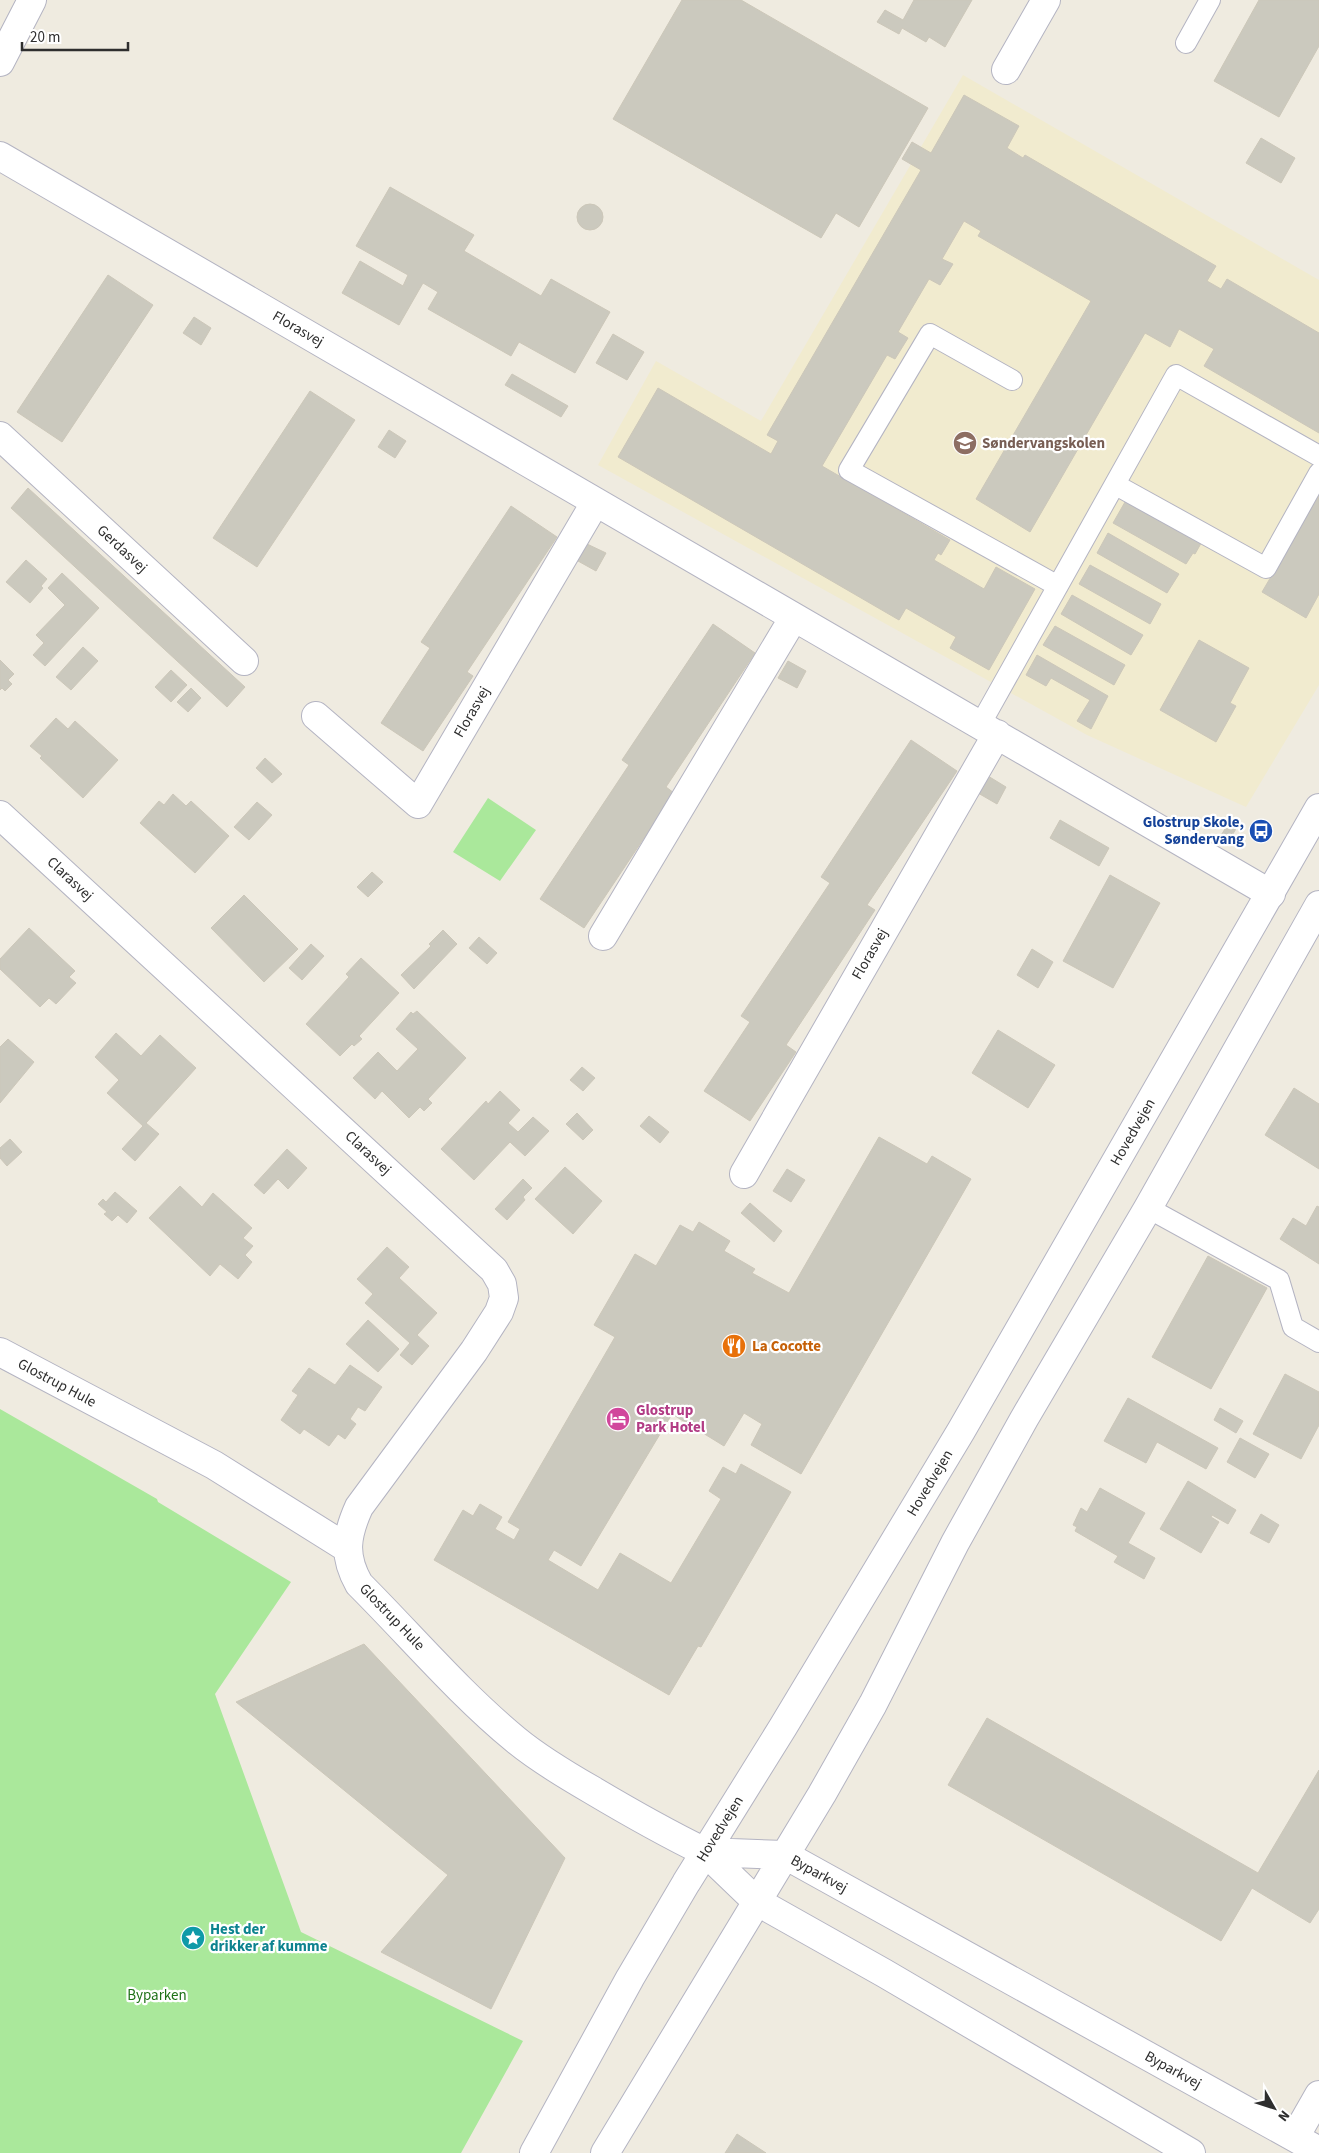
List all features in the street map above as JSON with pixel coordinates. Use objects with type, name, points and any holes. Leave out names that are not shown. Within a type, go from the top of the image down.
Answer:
[{"type":"street","points":[[0,62],[32,0]]},
{"type":"street","points":[[1006,70],[1046,0]]},
{"type":"street","name":"Florasvej","points":[[0,156],[1271,894]]},
{"type":"street","name":"Gerdasvej","points":[[0,436],[244,661]]},
{"type":"street","name":"Florasvej","points":[[316,716],[418,804],[595,503]]},
{"type":"street","points":[[603,936],[794,617]]},
{"type":"street","name":"Florasvej","points":[[744,1174],[988,729]]},
{"type":"street","name":"Hovedvejen","points":[[534,2153],[630,1978],[927,1488],[1319,808]]},
{"type":"street","name":"Clarasvej","points":[[0,815],[494,1270],[502,1284],[504,1298],[499,1312],[474,1350],[359,1507],[350,1526],[347,1548]]},
{"type":"street","points":[[605,2153],[785,1855],[873,1704],[955,1544],[1024,1419],[1148,1208],[1319,905]]},
{"type":"street","name":"Glostrup Hule","points":[[0,1352],[214,1465],[347,1548],[351,1569],[360,1584],[485,1712],[517,1740],[558,1770],[633,1815],[705,1852]]},
{"type":"street","points":[[705,1852],[756,1901],[884,1973],[1191,2153]]},
{"type":"street","name":"Byparkvej","points":[[705,1852],[785,1855],[1042,1999],[1295,2136],[1319,2152]]},
{"type":"street","points":[[1295,2136],[1319,2095]]},
{"type":"lane","points":[[1186,43],[1210,0]]},
{"type":"lane","points":[[1012,380],[930,334],[849,470],[1058,586]]},
{"type":"lane","points":[[988,729],[1058,586],[1176,375],[1319,456]]},
{"type":"lane","points":[[1116,485],[1266,568],[1319,473]]},
{"type":"lane","points":[[1148,1208],[1279,1280],[1293,1327],[1319,1342]]},
{"type":"shaded area","name":"Søndervangskolen","points":[[963,75],[1319,280],[1319,685],[1246,807],[1087,735],[598,465],[656,361],[761,421]]},
{"type":"green space","points":[[488,798],[536,830],[500,881],[453,852]]},
{"type":"green space","name":"Byparken","points":[[0,1409],[157,1499],[158,1502],[291,1582],[215,1694],[301,1932],[523,2041],[461,2153],[0,2153]]},
{"type":"building","points":[[682,0],[741,0],[928,108],[859,227],[836,213],[821,238],[613,119]]},
{"type":"building","points":[[914,0],[972,0],[945,47],[929,37],[926,42],[902,28],[899,34],[877,22],[885,10],[903,20]]},
{"type":"building","points":[[1259,0],[1319,0],[1319,46],[1279,117],[1214,81]]},
{"type":"building","points":[[964,95],[1019,126],[1007,148],[1023,158],[1025,155],[1216,266],[1207,281],[1221,289],[1227,279],[1319,333],[1319,433],[1204,366],[1214,349],[1179,329],[1170,347],[1145,333],[1030,532],[976,499],[1091,301],[978,236],[981,231],[964,221],[942,259],[953,264],[940,285],[929,279],[898,332],[908,338],[895,359],[887,355],[822,466],[950,540],[941,555],[938,553],[934,560],[984,589],[996,567],[1035,589],[989,670],[950,648],[956,637],[906,608],[899,620],[618,457],[658,388],[771,454],[778,441],[767,435],[921,170],[902,159],[912,142],[931,153]]},
{"type":"building","points":[[1261,138],[1295,158],[1281,183],[1246,163]]},
{"type":"building","points":[[390,187],[474,235],[464,251],[541,296],[551,279],[610,312],[575,373],[519,342],[511,356],[428,309],[438,292],[423,283],[399,325],[342,293],[360,261],[403,286],[408,275],[356,246]]},
{"type":"building","points":[[590,204],[599,208],[603,217],[599,226],[590,230],[581,226],[577,217],[581,208]]},
{"type":"building","points":[[108,275],[153,305],[62,442],[17,412]]},
{"type":"building","points":[[194,317],[211,328],[201,345],[183,333]]},
{"type":"building","points":[[613,334],[644,352],[627,380],[596,363]]},
{"type":"building","points":[[512,374],[568,406],[561,417],[505,385]]},
{"type":"building","points":[[310,391],[355,420],[257,567],[213,538]]},
{"type":"building","points":[[389,430],[406,441],[395,458],[378,447]]},
{"type":"building","points":[[28,488],[245,687],[227,707],[11,508]]},
{"type":"building","points":[[1129,495],[1204,538],[1195,554],[1193,553],[1186,564],[1113,523]]},
{"type":"building","points":[[1319,495],[1319,594],[1306,618],[1262,592]]},
{"type":"building","points":[[511,506],[557,537],[467,672],[473,676],[423,751],[381,723],[430,648],[421,642]]},
{"type":"building","points":[[1108,533],[1179,574],[1167,593],[1097,553]]},
{"type":"building","points":[[587,544],[606,553],[596,571],[578,561]]},
{"type":"building","points":[[26,560],[47,579],[41,586],[43,588],[30,603],[6,582]]},
{"type":"building","points":[[1090,565],[1161,604],[1150,624],[1079,584]]},
{"type":"building","points":[[62,573],[99,608],[45,666],[33,655],[44,643],[36,635],[65,605],[48,588]]},
{"type":"building","points":[[1072,595],[1143,635],[1131,655],[1061,614]]},
{"type":"building","points":[[713,624],[755,653],[666,787],[674,793],[584,928],[540,899],[629,765],[622,760]]},
{"type":"building","points":[[1055,626],[1125,665],[1114,685],[1043,645]]},
{"type":"building","points":[[1199,640],[1249,668],[1230,703],[1236,706],[1216,742],[1160,710]]},
{"type":"building","points":[[83,647],[98,661],[71,690],[56,677]]},
{"type":"building","points":[[1037,655],[1108,696],[1091,729],[1077,721],[1090,700],[1051,678],[1046,686],[1026,675]]},
{"type":"building","points":[[0,660],[14,674],[8,680],[12,684],[5,691],[2,688],[0,690]]},
{"type":"building","points":[[788,661],[806,671],[797,688],[778,678]]},
{"type":"building","points":[[171,670],[187,685],[171,702],[155,687]]},
{"type":"building","points":[[191,688],[201,698],[188,712],[177,702]]},
{"type":"building","points":[[56,718],[68,729],[75,721],[118,760],[83,798],[40,758],[42,756],[30,746]]},
{"type":"building","points":[[911,740],[957,771],[867,905],[875,910],[786,1045],[796,1052],[750,1121],[704,1091],[750,1022],[741,1016],[830,883],[821,877]]},
{"type":"building","points":[[265,758],[282,774],[272,783],[256,768]]},
{"type":"building","points":[[988,776],[1006,787],[997,804],[978,793]]},
{"type":"building","points":[[173,794],[186,806],[191,801],[229,836],[195,873],[140,823],[159,801],[164,805]]},
{"type":"building","points":[[257,802],[272,815],[249,840],[234,827]]},
{"type":"building","points":[[1060,820],[1109,848],[1099,866],[1050,838]]},
{"type":"building","points":[[1229,822],[1237,827],[1227,844],[1219,839]]},
{"type":"building","points":[[372,872],[383,882],[368,897],[357,887]]},
{"type":"building","points":[[1110,875],[1160,903],[1113,988],[1063,961]]},
{"type":"building","points":[[244,895],[298,949],[264,982],[211,928]]},
{"type":"building","points":[[29,928],[75,971],[69,977],[76,983],[56,1004],[49,998],[40,1007],[0,969],[0,959]]},
{"type":"building","points":[[443,930],[457,944],[414,989],[401,975],[431,946],[429,944]]},
{"type":"building","points":[[479,937],[497,953],[487,964],[469,948]]},
{"type":"building","points":[[311,944],[324,956],[302,980],[289,968]]},
{"type":"building","points":[[1032,949],[1053,962],[1038,988],[1017,975]]},
{"type":"building","points":[[361,958],[399,993],[359,1036],[362,1039],[354,1046],[352,1044],[340,1056],[306,1024],[349,977],[346,974]]},
{"type":"building","points":[[417,1011],[466,1058],[428,1099],[432,1103],[424,1111],[420,1107],[409,1118],[382,1091],[375,1099],[353,1078],[378,1052],[397,1071],[418,1049],[396,1029],[411,1012],[413,1014]]},
{"type":"building","points":[[998,1030],[1055,1065],[1028,1108],[972,1073]]},
{"type":"building","points":[[116,1033],[141,1056],[160,1035],[196,1068],[146,1123],[159,1134],[135,1161],[122,1149],[143,1126],[107,1093],[119,1080],[95,1057]]},
{"type":"building","points":[[8,1039],[34,1062],[0,1103],[0,1047]]},
{"type":"building","points":[[582,1067],[595,1078],[583,1091],[570,1080]]},
{"type":"building","points":[[1294,1088],[1319,1104],[1319,1169],[1265,1135]]},
{"type":"building","points":[[500,1091],[520,1110],[508,1123],[518,1132],[533,1117],[549,1131],[525,1156],[510,1142],[474,1180],[441,1149],[486,1101],[488,1104]]},
{"type":"building","points":[[577,1113],[593,1130],[583,1140],[566,1124]]},
{"type":"building","points":[[649,1116],[669,1132],[660,1143],[640,1126]]},
{"type":"building","name":"Glostrup Park Hotel","points":[[879,1137],[927,1164],[932,1156],[971,1179],[801,1474],[751,1445],[762,1424],[744,1413],[724,1446],[672,1414],[581,1566],[554,1550],[548,1560],[598,1590],[620,1553],[671,1583],[721,1499],[709,1491],[723,1467],[736,1474],[741,1464],[791,1492],[701,1647],[698,1646],[669,1695],[434,1560],[463,1510],[473,1516],[480,1504],[502,1517],[495,1529],[514,1540],[520,1529],[508,1522],[615,1337],[594,1325],[635,1254],[656,1266],[680,1225],[693,1232],[699,1222],[730,1241],[724,1251],[755,1269],[752,1273],[789,1293]]},
{"type":"building","points":[[10,1139],[22,1152],[7,1166],[0,1158],[0,1148]]},
{"type":"building","points":[[287,1149],[307,1168],[288,1189],[278,1179],[264,1194],[254,1185]]},
{"type":"building","points":[[565,1167],[602,1201],[573,1234],[535,1199]]},
{"type":"building","points":[[787,1169],[805,1180],[791,1202],[773,1191]]},
{"type":"building","points":[[523,1179],[532,1188],[523,1197],[525,1200],[507,1220],[495,1209]]},
{"type":"building","points":[[180,1186],[202,1207],[213,1193],[252,1228],[243,1238],[253,1246],[245,1255],[252,1262],[238,1279],[220,1264],[210,1276],[149,1218]]},
{"type":"building","points":[[115,1192],[137,1211],[127,1223],[118,1215],[112,1221],[104,1214],[107,1212],[98,1204],[103,1199],[106,1202]]},
{"type":"building","points":[[750,1203],[782,1231],[774,1242],[741,1213]]},
{"type":"building","points":[[1317,1206],[1319,1207],[1319,1264],[1280,1239],[1293,1218],[1306,1226]]},
{"type":"building","points":[[387,1247],[409,1267],[399,1278],[437,1313],[417,1335],[429,1346],[412,1365],[400,1355],[410,1343],[365,1303],[373,1294],[357,1279]]},
{"type":"building","points":[[1208,1256],[1267,1288],[1211,1389],[1152,1357]]},
{"type":"building","points":[[368,1320],[399,1349],[378,1372],[346,1344]]},
{"type":"building","points":[[350,1365],[382,1387],[365,1411],[358,1407],[350,1419],[356,1424],[345,1439],[338,1434],[329,1446],[304,1429],[300,1434],[281,1420],[298,1395],[292,1391],[309,1368],[335,1385]]},
{"type":"building","points":[[1285,1374],[1319,1392],[1319,1425],[1301,1459],[1253,1434]]},
{"type":"building","points":[[1128,1398],[1218,1448],[1206,1469],[1157,1442],[1146,1463],[1104,1441]]},
{"type":"building","points":[[1220,1408],[1243,1421],[1236,1433],[1214,1420]]},
{"type":"building","points":[[1240,1438],[1269,1454],[1255,1478],[1227,1462]]},
{"type":"building","points":[[1188,1481],[1236,1510],[1228,1524],[1212,1515],[1211,1517],[1219,1522],[1201,1553],[1160,1529]]},
{"type":"building","points":[[1100,1488],[1145,1513],[1128,1543],[1155,1558],[1144,1579],[1114,1562],[1118,1556],[1075,1531],[1077,1527],[1073,1525],[1081,1508],[1087,1512]]},
{"type":"building","points":[[1261,1514],[1279,1525],[1269,1543],[1250,1533]]},
{"type":"building","points":[[364,1644],[565,1858],[491,2009],[381,1952],[448,1875],[236,1702]]},
{"type":"building","points":[[987,1718],[1258,1873],[1319,1770],[1319,1909],[1310,1923],[1252,1888],[1221,1941],[948,1785]]},
{"type":"building","points":[[737,2134],[766,2153],[725,2153]]},
{"type":"place","name":"Søndervangskolen","points":[[965,443]]},
{"type":"place","name":"Glostrup Skole, Søndervang","points":[[1261,831]]},
{"type":"place","name":"La Cocotte","points":[[734,1346]]},
{"type":"place","name":"Glostrup Park Hotel","points":[[618,1419]]},
{"type":"place","name":"Hest der drikker af kumme","points":[[193,1938]]}]
